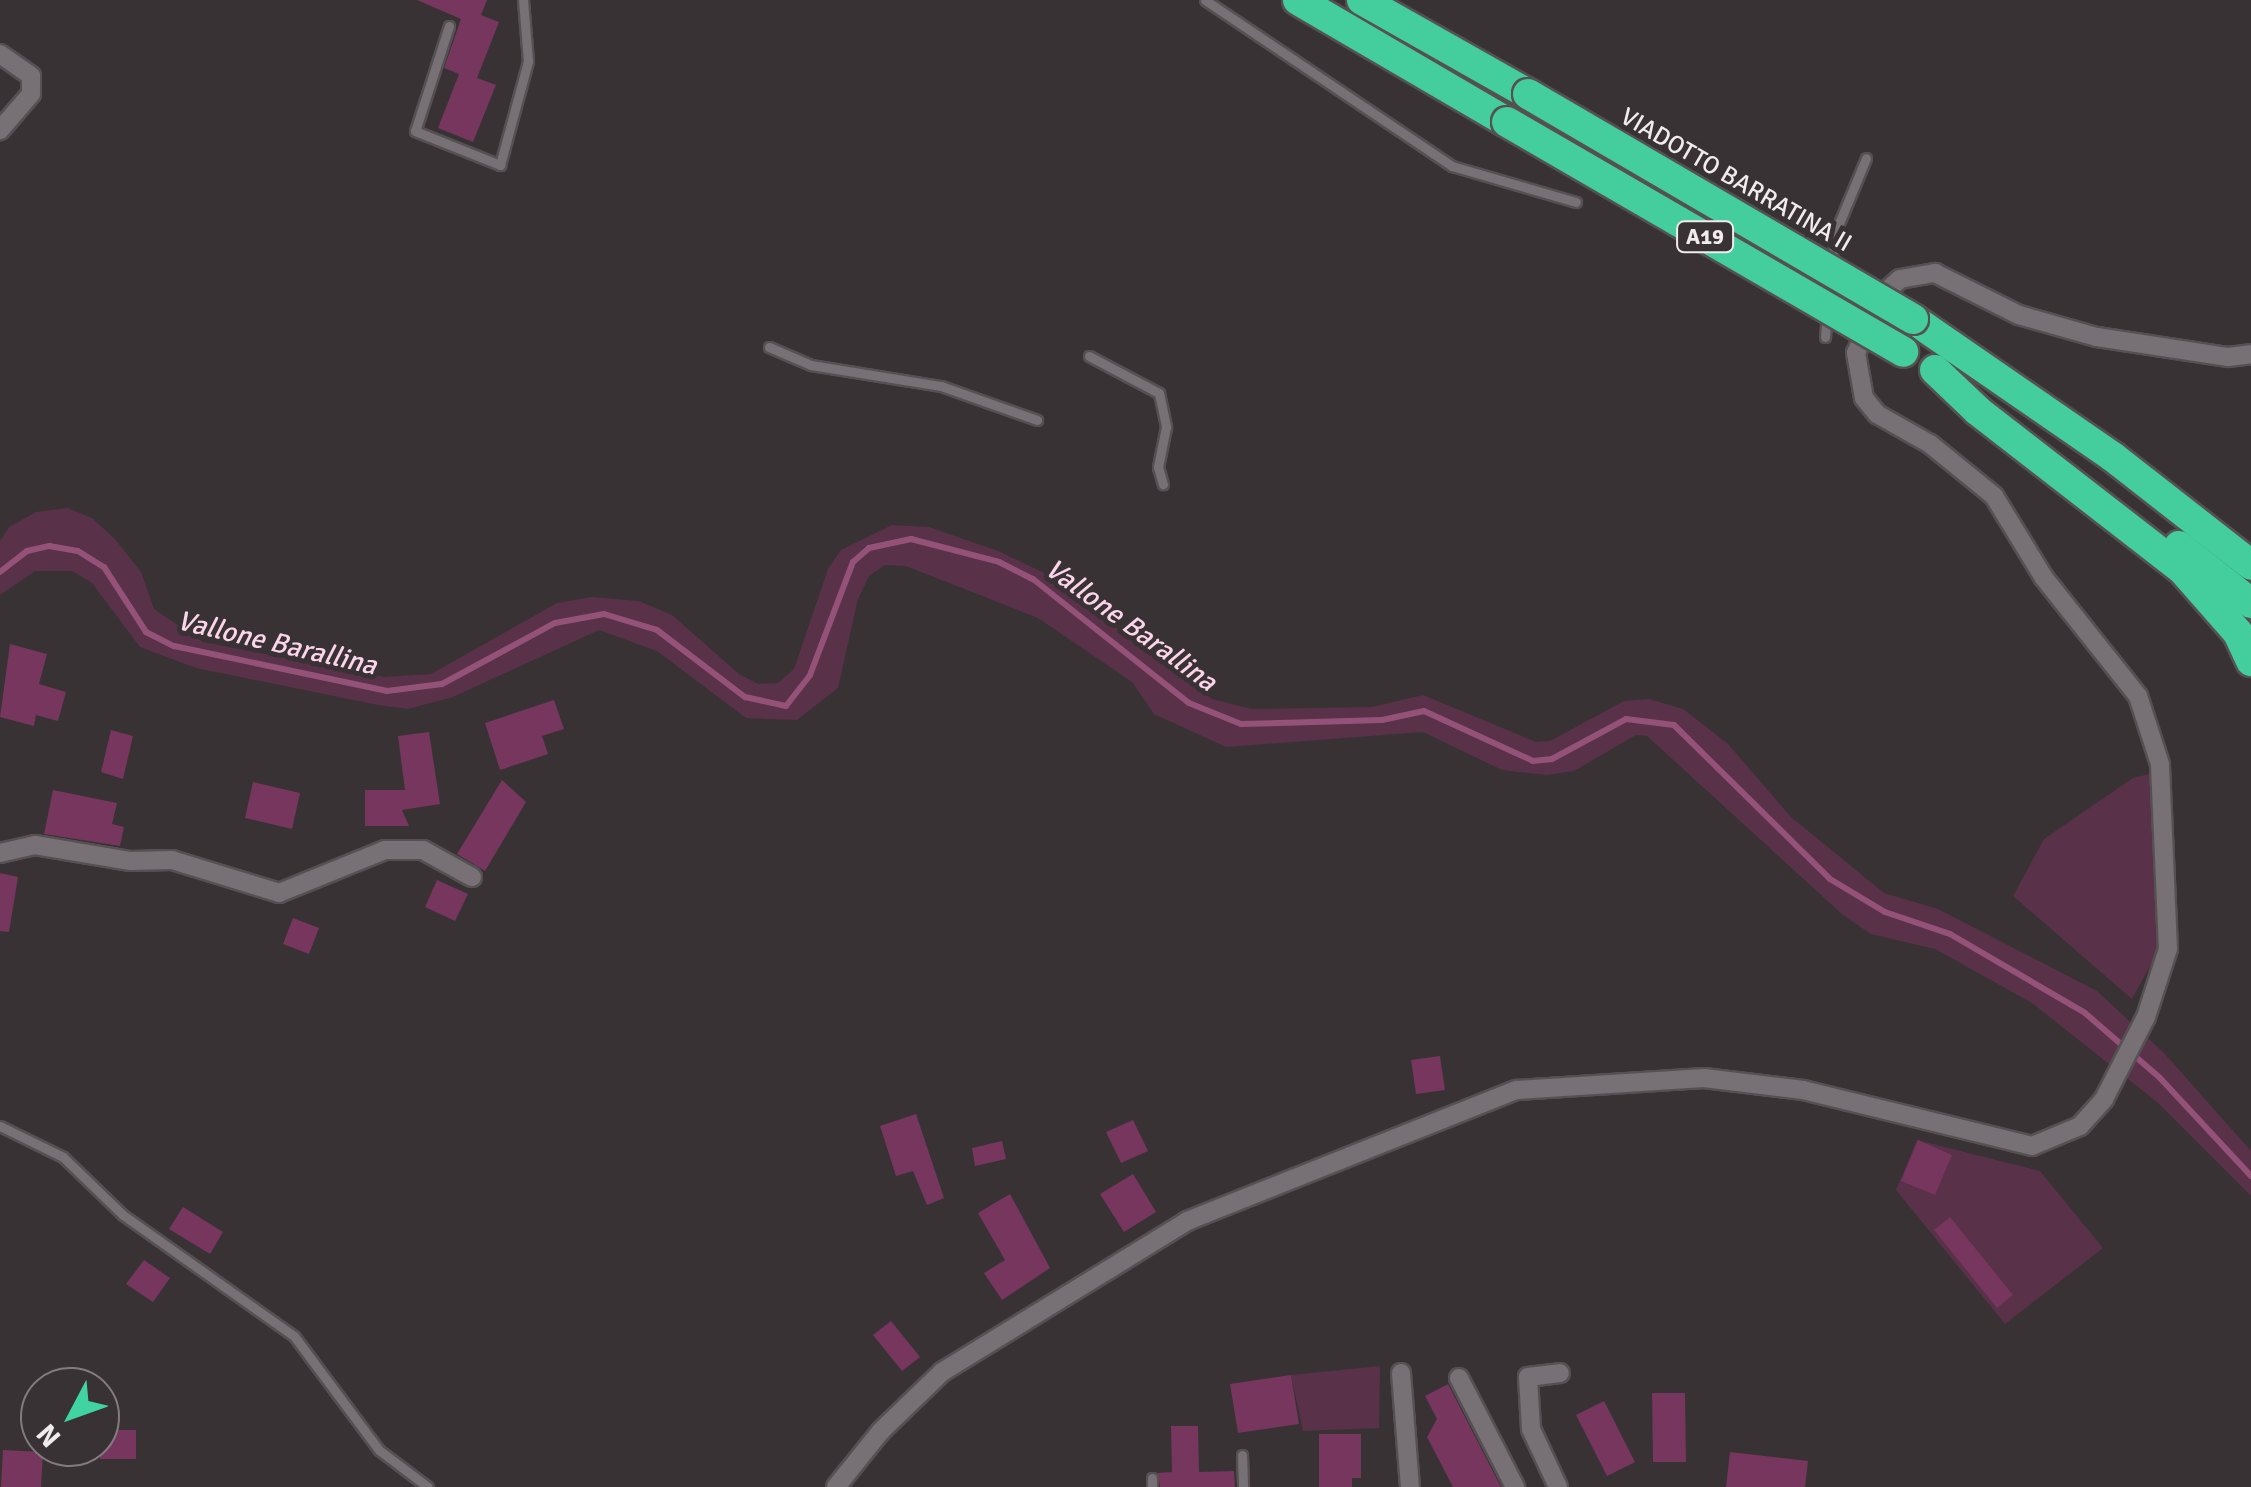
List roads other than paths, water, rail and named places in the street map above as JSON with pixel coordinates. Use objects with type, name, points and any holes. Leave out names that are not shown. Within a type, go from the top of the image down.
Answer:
[{"type":"highway","name":"A19","points":[[1298,0],[1935,370],[2109,490],[2251,603]]},
{"type":"highway","name":"VIADOTTO BARRATINA II","points":[[1362,0],[1913,319],[2114,457],[2249,562]]},
{"type":"highway","points":[[1935,370],[1978,412],[2182,569],[2238,634],[2251,660]]},
{"type":"street","points":[[0,54],[30,76],[31,94],[0,130]]},
{"type":"street","points":[[836,1487],[881,1431],[942,1372],[1187,1221],[1503,1094],[1658,1077],[1755,1082],[2032,1146],[2080,1126],[2104,1099],[2146,1017],[2168,950],[2170,908],[2160,764],[2138,696],[2044,578],[1994,496],[1864,398],[1856,353],[1881,296],[1900,278],[1935,273],[2018,315],[2098,338],[2228,357],[2251,354]]},
{"type":"street","points":[[0,853],[35,845],[132,861],[172,860],[279,893],[385,850],[423,850],[472,877]]},
{"type":"street","points":[[1401,1373],[1410,1487]]},
{"type":"street","points":[[1558,1487],[1531,1429],[1528,1377],[1560,1373]]},
{"type":"street","points":[[1459,1378],[1515,1487]]},
{"type":"lane","points":[[449,26],[415,131],[500,165],[528,62],[523,0]]},
{"type":"lane","points":[[1205,0],[1452,166],[1576,202]]},
{"type":"lane","points":[[1825,337],[1835,233],[1866,158]]},
{"type":"lane","points":[[769,347],[811,365],[941,386],[1036,420]]},
{"type":"lane","points":[[1089,356],[1159,392],[1166,427],[1158,468],[1163,484]]},
{"type":"lane","points":[[0,1126],[63,1157],[123,1215],[294,1336],[380,1450],[428,1487]]},
{"type":"lane","points":[[1242,1455],[1243,1487]]},
{"type":"waterway","name":"Vallone Barallina","points":[[0,572],[27,551],[49,546],[78,551],[104,567],[146,632],[174,646],[387,691],[442,684],[555,623],[604,614],[657,630],[745,697],[786,706],[810,675],[853,562],[869,548],[911,539],[999,562],[1033,579],[1189,703],[1241,724],[1382,720],[1424,711],[1533,761],[1552,759],[1626,719],[1674,725],[1830,879],[1885,912],[1950,934],[2085,1013],[2160,1078],[2251,1176]]}]
